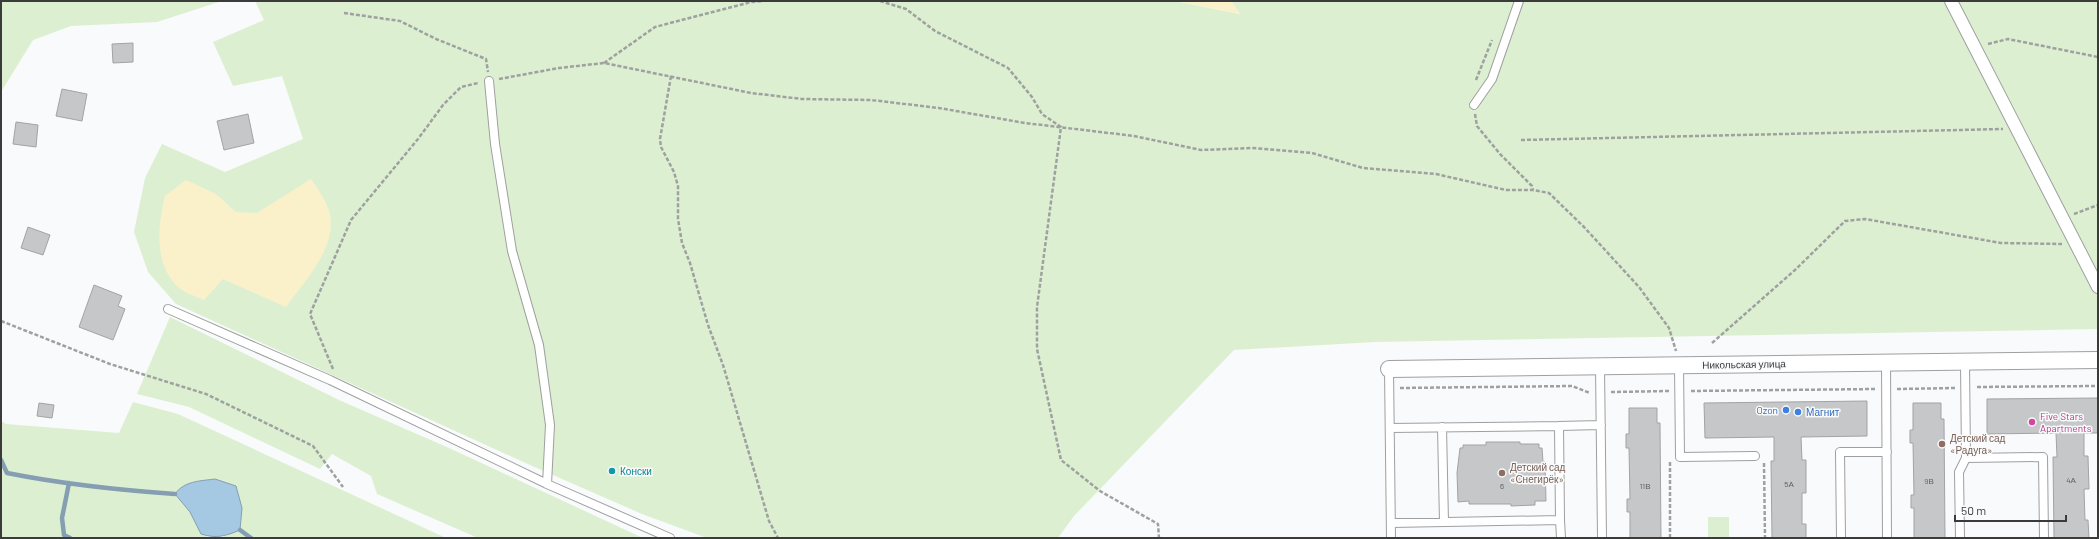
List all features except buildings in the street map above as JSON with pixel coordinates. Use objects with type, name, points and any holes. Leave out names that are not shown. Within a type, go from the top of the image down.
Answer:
[{"type":"street","points":[[1951,1],[2098,287]]},
{"type":"street","name":"Никольская улица","points":[[1389,369],[2098,360]]},
{"type":"lane","points":[[1474,105],[1492,79],[1519,1]]},
{"type":"lane","points":[[489,81],[495,144],[512,251],[539,345],[550,425],[547,484]]},
{"type":"lane","points":[[168,309],[330,380],[547,484],[670,538]]},
{"type":"lane","points":[[1886,362],[1888,538]]},
{"type":"lane","points":[[1960,538],[1959,472],[1966,458],[1965,362]]},
{"type":"lane","points":[[1679,365],[1680,456],[1755,456]]},
{"type":"lane","points":[[1600,366],[1602,538]]},
{"type":"lane","points":[[1389,369],[1391,538]]},
{"type":"lane","points":[[1390,428],[1601,425]]},
{"type":"lane","points":[[1559,426],[1561,538]]},
{"type":"lane","points":[[1442,427],[1444,522]]},
{"type":"lane","points":[[1841,538],[1840,452],[1886,452]]},
{"type":"lane","points":[[1966,458],[2043,457],[2044,538]]},
{"type":"lane","points":[[1391,523],[1560,520]]},
{"type":"path","points":[[604,63],[655,27],[751,2],[763,1]]},
{"type":"path","points":[[880,1],[906,9],[935,31],[1008,68],[1032,96],[1042,114],[1061,126]]},
{"type":"path","points":[[344,13],[400,20],[436,39],[486,59],[489,81]]},
{"type":"path","points":[[1495,33],[1472,92],[1477,126],[1500,154],[1532,186],[1533,190]]},
{"type":"path","points":[[1976,48],[2008,39],[2098,57]]},
{"type":"path","points":[[330,380],[335,374],[310,314],[351,220],[418,139],[442,105],[462,87],[559,68],[604,63],[751,93],[780,97],[802,100],[871,100],[939,108],[1025,123],[1061,126],[1134,136],[1201,150],[1252,148],[1312,153],[1363,168],[1436,174],[1506,190],[1533,190],[1549,193],[1584,227],[1639,287],[1669,328],[1679,365]]},
{"type":"path","points":[[671,76],[660,139],[662,147],[674,172],[678,186],[678,219],[682,243],[690,263],[708,325],[723,365],[770,521],[778,538]]},
{"type":"path","points":[[1061,126],[1037,307],[1038,349],[1061,460],[1100,491],[1158,524],[1158,538]]},
{"type":"path","points":[[1521,140],[2017,128]]},
{"type":"path","points":[[2062,218],[2098,205]]},
{"type":"path","points":[[1712,343],[1795,270],[1846,221],[1865,219],[2001,243],[2075,244]]},
{"type":"path","points":[[1,321],[110,364],[206,394],[313,446],[343,487]]},
{"type":"path","points":[[1390,388],[1572,386],[1601,395],[1680,391]]},
{"type":"path","points":[[1669,392],[1669,399]]},
{"type":"path","points":[[1755,456],[1764,456],[1765,538]]},
{"type":"path","points":[[1670,461],[1670,538]]},
{"type":"green space","points":[[1,1],[222,1],[157,22],[71,26],[33,40],[1,92]]},
{"type":"green space","points":[[255,1],[1175,1],[1240,14],[1231,1],[2098,1],[2098,329],[1375,342],[1234,350],[1074,516],[1058,538],[707,538],[642,514],[530,465],[176,304],[148,272],[134,232],[145,178],[162,144],[225,172],[303,139],[282,76],[233,86],[213,42],[264,20]]},
{"type":"green space","points":[[170,317],[339,400],[449,448],[643,538],[478,538],[377,494],[371,476],[332,454],[320,469],[189,407],[137,394]]},
{"type":"green space","points":[[133,402],[178,414],[446,538],[220,538],[240,530],[175,494],[190,512],[201,534],[210,538],[1,538],[1,421],[6,424],[119,433]]},
{"type":"green space","points":[[1708,517],[1729,517],[1729,538],[1708,538]]},
{"type":"sand","points":[[1175,1],[1231,1],[1240,14]]},
{"type":"sand","points":[[311,179],[325,200],[329,209],[331,227],[328,240],[317,264],[286,307],[223,279],[204,300],[182,290],[169,276],[161,254],[160,243],[163,207],[165,196],[186,180],[216,194],[236,212],[257,213]]},
{"type":"water","points":[[215,479],[236,486],[242,508],[240,530],[216,537],[201,534],[190,512],[175,494],[183,486],[188,484]]},
{"type":"waterway","points":[[1,460],[7,473],[90,486],[175,494]]},
{"type":"waterway","points":[[69,483],[62,518],[64,535],[70,538]]},
{"type":"waterway","points":[[240,530],[251,538]]},
{"type":"place","name":"Ozon","points":[[1786,410]]},
{"type":"place","name":"Магнит","points":[[1798,412]]},
{"type":"place","name":"Five Stars Apartments","points":[[2032,422]]},
{"type":"place","name":"Детский сад «Радуга»","points":[[1942,444]]},
{"type":"place","name":"Конски","points":[[612,471]]},
{"type":"place","name":"Детский сад «Снегирёк»","points":[[1502,473]]}]
